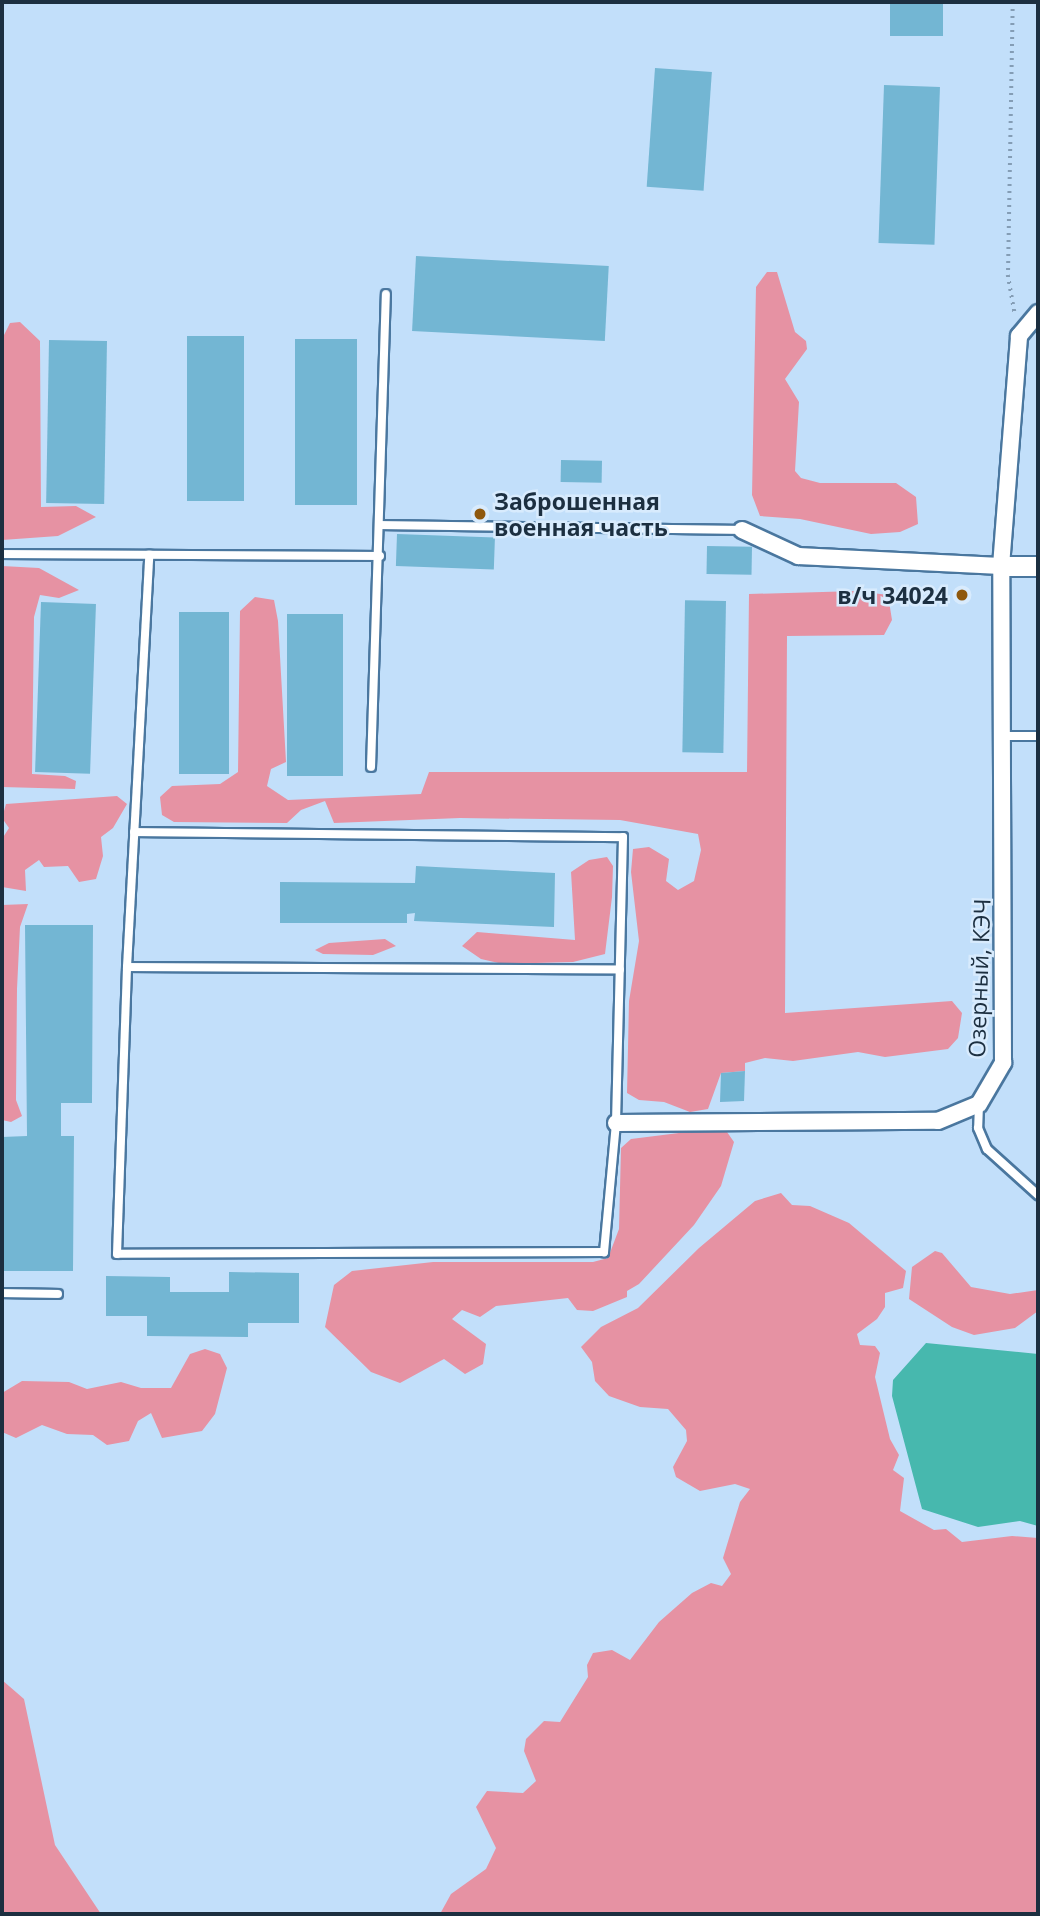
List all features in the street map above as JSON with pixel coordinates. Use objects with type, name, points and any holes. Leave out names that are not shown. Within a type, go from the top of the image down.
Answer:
[{"type":"street","points":[[1019,336],[1038,313]]},
{"type":"street","name":"Озерный, КЭЧ","points":[[979,1104],[1003,1063],[1004,736],[1001,566],[1019,336]]},
{"type":"street","points":[[742,530],[799,556],[1038,566]]},
{"type":"street","points":[[616,1122],[938,1121],[979,1104]]},
{"type":"lane","points":[[371,767],[381,525],[386,295]]},
{"type":"lane","points":[[381,525],[742,530]]},
{"type":"lane","points":[[2,554],[380,556]]},
{"type":"lane","points":[[134,832],[623,837],[616,1122],[604,1252],[117,1254],[127,967],[134,832],[149,555]]},
{"type":"lane","points":[[1004,736],[1038,736]]},
{"type":"lane","points":[[127,967],[620,970]]},
{"type":"lane","points":[[979,1104],[978,1128],[987,1149],[1038,1195]]},
{"type":"lane","points":[[2,1293],[58,1294]]},
{"type":"path","points":[[1013,2],[1008,275],[1019,336]]},
{"type":"shaded area","points":[[767,272],[777,272],[795,332],[806,341],[807,349],[785,379],[799,402],[795,471],[801,478],[820,483],[896,483],[916,497],[918,524],[900,532],[871,534],[800,519],[760,516],[752,495],[756,287]]},
{"type":"shaded area","points":[[20,322],[40,341],[41,507],[76,506],[96,517],[58,536],[2,540],[3,337],[10,323]]},
{"type":"shaded area","points":[[2,566],[39,568],[79,590],[59,598],[40,595],[34,617],[32,774],[65,776],[76,781],[75,789],[2,787]]},
{"type":"shaded area","points":[[857,591],[888,595],[892,620],[884,635],[787,636],[785,1013],[952,1001],[962,1013],[958,1038],[948,1049],[885,1057],[858,1052],[793,1061],[765,1058],[745,1063],[745,1071],[721,1073],[708,1109],[690,1112],[664,1102],[639,1100],[627,1093],[629,1001],[639,941],[631,872],[633,849],[649,847],[669,859],[666,881],[678,890],[694,881],[701,850],[698,834],[620,820],[460,818],[334,823],[325,801],[301,810],[287,823],[174,822],[162,815],[160,797],[172,786],[220,784],[238,772],[240,611],[255,597],[274,600],[278,621],[286,762],[271,769],[267,786],[288,800],[421,794],[429,772],[747,772],[749,594]]},
{"type":"shaded area","points":[[117,796],[127,804],[113,828],[101,837],[103,856],[96,879],[79,882],[68,866],[44,867],[39,860],[25,870],[26,891],[2,887],[2,839],[9,828],[2,818],[6,804]]},
{"type":"shaded area","points":[[607,857],[613,866],[605,954],[573,962],[503,964],[481,959],[462,946],[477,932],[575,940],[571,872],[589,860]]},
{"type":"shaded area","points":[[28,904],[20,927],[17,989],[16,1100],[22,1116],[11,1122],[2,1120],[2,905]]},
{"type":"shaded area","points":[[385,939],[396,946],[373,955],[323,954],[315,950],[329,943]]},
{"type":"shaded area","points":[[711,1129],[727,1132],[734,1142],[721,1186],[694,1225],[639,1284],[627,1291],[627,1297],[593,1311],[577,1310],[568,1298],[496,1306],[480,1317],[462,1310],[452,1319],[486,1344],[483,1364],[465,1374],[444,1359],[400,1383],[371,1372],[325,1327],[334,1285],[352,1271],[433,1262],[593,1262],[608,1258],[619,1229],[621,1148],[631,1139]]},
{"type":"shaded area","points":[[781,1193],[792,1205],[810,1206],[849,1223],[906,1271],[903,1288],[885,1293],[885,1307],[877,1319],[857,1334],[860,1345],[875,1346],[880,1353],[875,1377],[890,1439],[899,1455],[893,1470],[904,1478],[900,1511],[934,1530],[946,1529],[962,1542],[1012,1536],[1038,1538],[1038,1914],[440,1914],[451,1894],[486,1869],[496,1848],[476,1807],[487,1791],[523,1793],[536,1781],[524,1751],[526,1739],[544,1721],[560,1722],[588,1677],[587,1665],[593,1653],[612,1650],[630,1660],[659,1622],[692,1593],[711,1583],[722,1586],[731,1574],[723,1558],[740,1502],[750,1489],[735,1484],[700,1491],[676,1477],[673,1467],[687,1441],[686,1430],[668,1409],[640,1407],[609,1396],[595,1381],[592,1362],[581,1347],[601,1327],[638,1308],[699,1248],[755,1201]]},
{"type":"shaded area","points":[[935,1251],[942,1253],[971,1287],[1010,1294],[1038,1290],[1038,1311],[1015,1328],[974,1335],[952,1327],[909,1299],[912,1267]]},
{"type":"shaded area","points":[[926,1343],[1038,1354],[1038,1526],[1020,1521],[978,1527],[922,1509],[892,1396],[893,1380]]},
{"type":"shaded area","points":[[205,1349],[220,1354],[227,1368],[215,1414],[202,1431],[162,1438],[151,1413],[138,1421],[129,1441],[107,1445],[93,1435],[67,1434],[42,1425],[16,1438],[2,1432],[2,1393],[22,1381],[69,1382],[87,1389],[121,1382],[141,1388],[171,1388],[190,1354]]},
{"type":"shaded area","points":[[2,1680],[24,1699],[55,1845],[101,1914],[2,1914]]},
{"type":"building","points":[[890,2],[943,2],[943,36],[890,36]]},
{"type":"building","points":[[655,68],[712,72],[704,191],[647,187]]},
{"type":"building","points":[[884,85],[940,87],[934,245],[878,243]]},
{"type":"building","points":[[416,256],[609,266],[605,341],[412,331]]},
{"type":"building","points":[[187,336],[244,336],[244,501],[187,501]]},
{"type":"building","points":[[295,339],[357,339],[357,505],[295,505]]},
{"type":"building","points":[[49,340],[107,341],[104,504],[46,503]]},
{"type":"building","points":[[561,460],[602,461],[602,483],[561,482]]},
{"type":"building","points":[[397,534],[495,537],[494,569],[396,566]]},
{"type":"building","points":[[707,546],[752,547],[752,575],[707,574]]},
{"type":"building","points":[[685,600],[726,601],[723,753],[682,752]]},
{"type":"building","points":[[41,602],[96,604],[90,774],[35,772]]},
{"type":"building","points":[[179,612],[229,612],[229,774],[179,774]]},
{"type":"building","points":[[287,614],[343,614],[343,776],[287,776]]},
{"type":"building","points":[[416,866],[555,873],[554,927],[414,921],[415,913],[407,914],[407,923],[280,923],[280,882],[415,883]]},
{"type":"building","points":[[25,925],[93,925],[92,1103],[61,1103],[61,1136],[74,1136],[73,1271],[2,1271],[2,1137],[27,1136]]},
{"type":"building","points":[[745,1071],[744,1101],[720,1102],[721,1073]]},
{"type":"building","points":[[229,1272],[299,1273],[299,1323],[248,1323],[248,1337],[147,1336],[147,1316],[106,1316],[106,1276],[170,1277],[170,1292],[229,1292]]},
{"type":"place","name":"Заброшенная военная часть","points":[[480,514]]},
{"type":"place","name":"в/ч 34024","points":[[962,595]]}]
